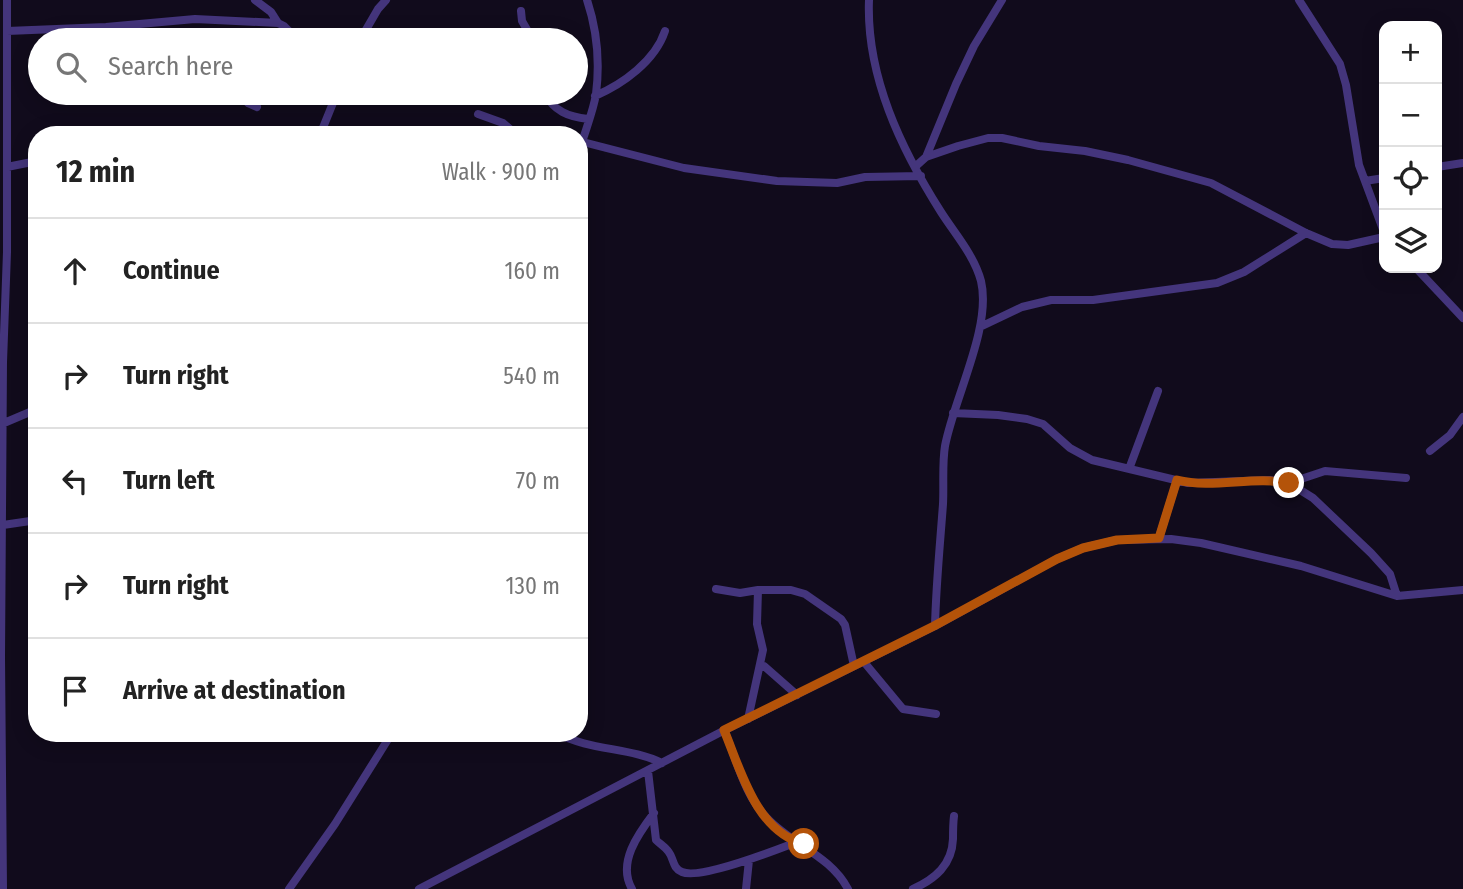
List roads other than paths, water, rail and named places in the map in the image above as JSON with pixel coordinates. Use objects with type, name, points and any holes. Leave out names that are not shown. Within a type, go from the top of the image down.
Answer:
[{"type":"street","points":[[3,889],[2,422],[7,0]]},
{"type":"street","points":[[255,0],[271,12],[278,23]]},
{"type":"street","points":[[367,28],[386,0]]},
{"type":"street","points":[[586,126],[595,96],[597,42],[587,0]]},
{"type":"street","points":[[869,0],[869,39],[881,90],[896,128],[940,211],[968,252],[981,281],[983,302],[980,327],[944,450],[934,626]]},
{"type":"street","points":[[926,157],[974,46],[1002,0]]},
{"type":"street","points":[[1299,0],[1340,64],[1359,164],[1379,219]]},
{"type":"street","points":[[521,11],[525,28]]},
{"type":"street","points":[[81,28],[195,19],[278,23],[286,28]]},
{"type":"street","points":[[7,31],[28,30]]},
{"type":"street","points":[[595,96],[617,87],[648,59],[659,47],[665,32]]},
{"type":"street","points":[[249,105],[257,107]]},
{"type":"street","points":[[324,126],[332,105]]},
{"type":"street","points":[[553,105],[574,118],[588,119]]},
{"type":"street","points":[[478,114],[506,126]]},
{"type":"street","points":[[916,166],[926,157],[988,138],[1085,151],[1211,183],[1332,244],[1348,245],[1379,238]]},
{"type":"street","points":[[588,143],[671,165],[777,181],[837,183],[865,177],[921,176]]},
{"type":"street","points":[[7,167],[28,163]]},
{"type":"street","points":[[1442,166],[1463,163]]},
{"type":"street","points":[[1365,181],[1379,179]]},
{"type":"street","points":[[980,327],[1022,307],[1051,300],[1093,300],[1217,283],[1244,272],[1306,233]]},
{"type":"street","points":[[1421,273],[1463,318]]},
{"type":"street","points":[[1129,469],[1158,391]]},
{"type":"street","points":[[2,422],[28,412]]},
{"type":"street","points":[[953,414],[998,415],[1035,421],[1051,430],[1070,448],[1092,460],[1177,480],[1205,483],[1270,480],[1289,483],[1313,498],[1371,552],[1390,574],[1397,596]]},
{"type":"street","points":[[1430,451],[1450,435],[1463,417]]},
{"type":"street","points":[[1289,483],[1325,471],[1406,478]]},
{"type":"street","points":[[1159,538],[1177,480]]},
{"type":"street","points":[[2,520],[28,520]]},
{"type":"street","points":[[419,889],[724,730],[864,662],[1057,559],[1083,548],[1117,540],[1159,538],[1231,549],[1301,566],[1397,596],[1463,590]]},
{"type":"street","points":[[716,589],[740,593],[791,590],[805,594],[835,613],[845,625],[854,666]]},
{"type":"street","points":[[748,719],[763,650],[757,624],[758,590]]},
{"type":"street","points":[[864,662],[903,709],[936,715]]},
{"type":"street","points":[[761,666],[797,695]]},
{"type":"street","points":[[724,730],[754,804],[777,828],[804,844],[825,862],[843,879],[848,889]]},
{"type":"street","points":[[289,889],[335,824],[386,742]]},
{"type":"street","points":[[582,742],[648,756],[663,763]]},
{"type":"street","points":[[648,771],[656,840],[671,854],[672,862],[678,870],[700,873],[749,860],[797,842]]},
{"type":"street","points":[[632,889],[626,879],[626,865],[635,840],[654,813]]},
{"type":"street","points":[[913,889],[934,879],[948,859],[953,842],[954,816]]},
{"type":"street","points":[[746,889],[749,860]]}]
